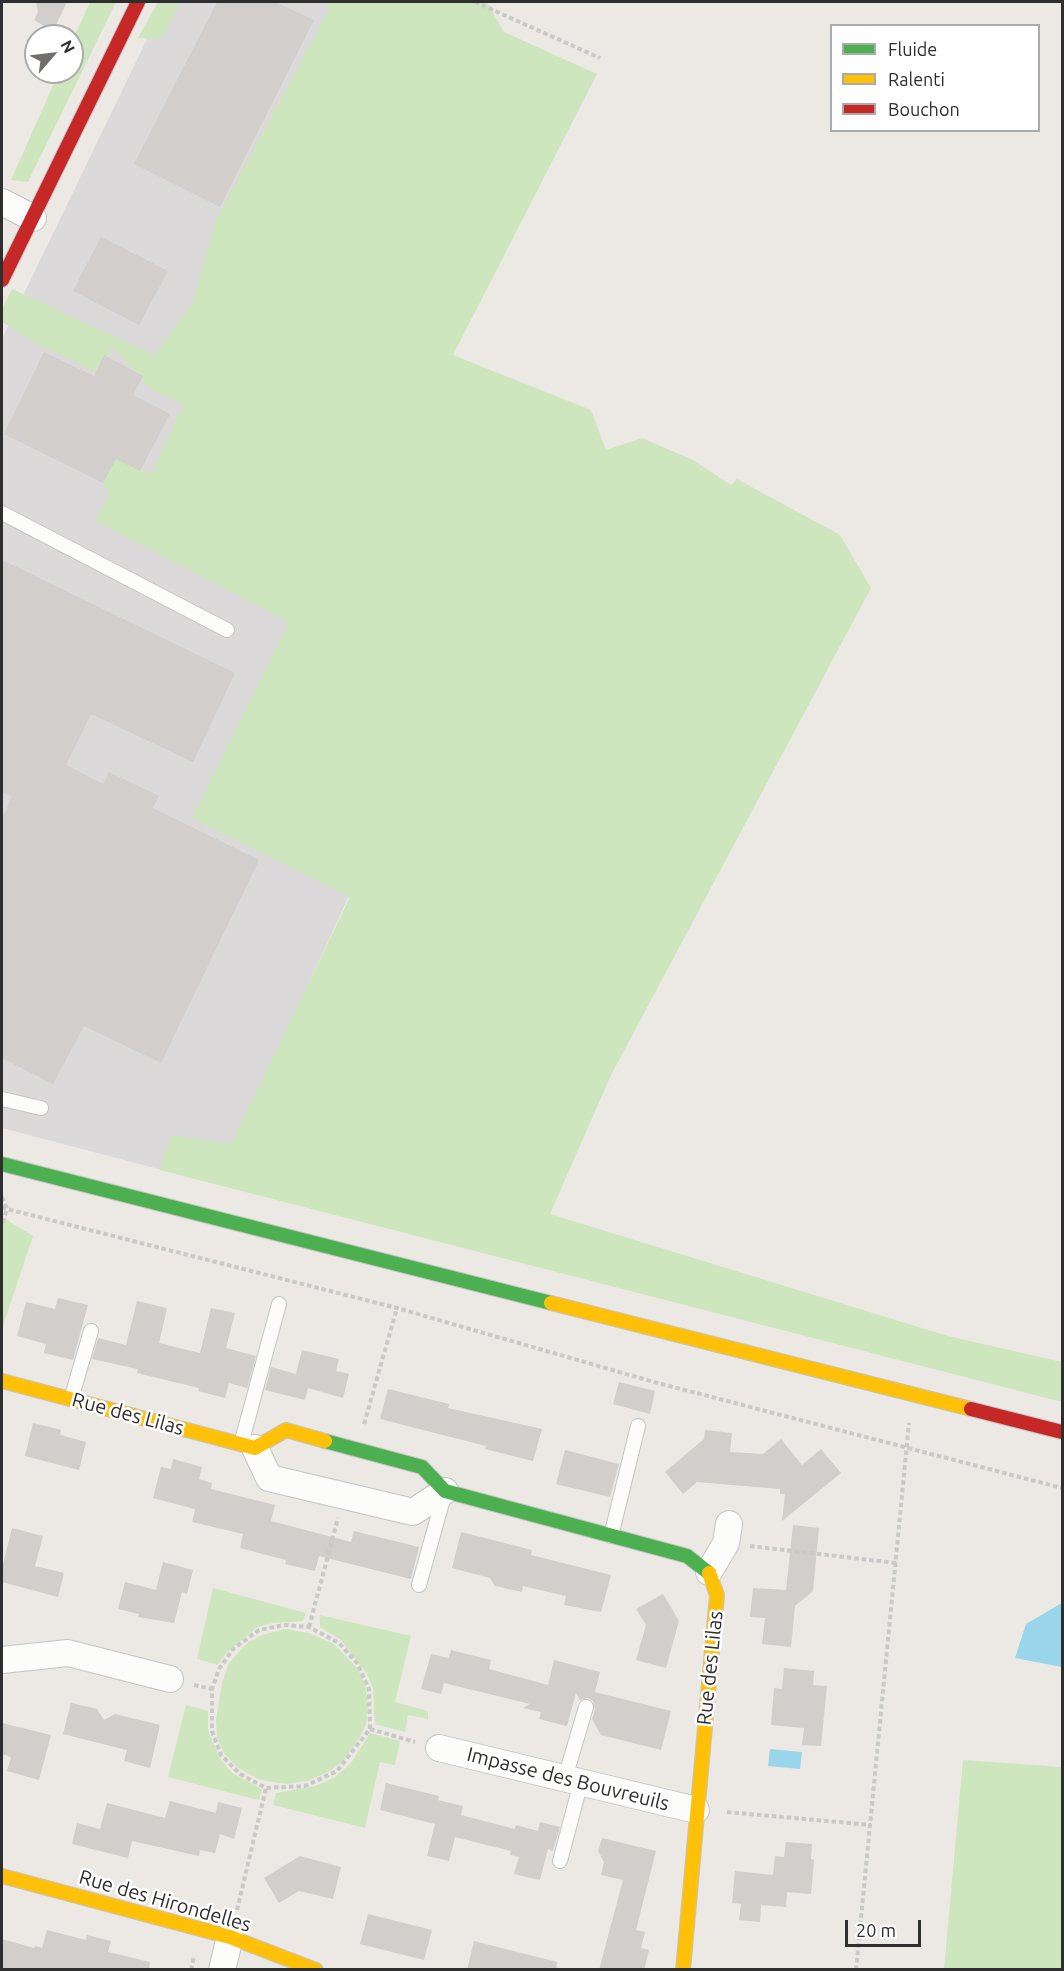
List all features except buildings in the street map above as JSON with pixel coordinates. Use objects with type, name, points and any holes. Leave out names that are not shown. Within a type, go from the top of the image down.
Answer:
[{"type":"street","points":[[2,280],[138,2]]},
{"type":"street","points":[[2,202],[33,218]]},
{"type":"street","points":[[2,1164],[913,1397],[1062,1432]]},
{"type":"street","name":"Rue des Lilas","points":[[2,1381],[248,1446]]},
{"type":"street","points":[[445,1491],[413,1512],[269,1478],[248,1446],[286,1430],[422,1467],[445,1491],[687,1556],[709,1572],[727,1533]]},
{"type":"street","name":"Rue des Lilas","points":[[683,1970],[717,1595],[709,1572]]},
{"type":"street","points":[[2,1660],[68,1653],[170,1679]]},
{"type":"street","name":"Impasse des Bouvreuils","points":[[439,1748],[696,1810]]},
{"type":"street","name":"Rue des Hirondelles","points":[[2,1876],[230,1936],[316,1970]]},
{"type":"street","points":[[222,1970],[230,1936]]},
{"type":"lane","points":[[2,513],[227,630]]},
{"type":"lane","points":[[2,1099],[41,1108]]},
{"type":"lane","points":[[248,1446],[279,1304]]},
{"type":"lane","points":[[71,1399],[91,1331]]},
{"type":"lane","points":[[611,1536],[638,1426]]},
{"type":"lane","points":[[419,1585],[445,1491]]},
{"type":"lane","points":[[560,1861],[586,1707]]},
{"type":"path","points":[[476,2],[600,58]]},
{"type":"path","points":[[2,1197],[4,1208],[2,1224]]},
{"type":"path","points":[[4,1208],[397,1308],[654,1382],[1062,1488]]},
{"type":"path","points":[[856,1970],[896,1563],[905,1446],[913,1397]]},
{"type":"path","points":[[727,1533],[896,1563]]},
{"type":"path","points":[[284,1625],[309,1627],[339,1643],[357,1663],[369,1689],[370,1729],[337,1771],[305,1786],[266,1788],[240,1774],[221,1755],[212,1731],[212,1689],[219,1669],[233,1649],[260,1630],[284,1625]]},
{"type":"path","points":[[370,1729],[439,1748]]},
{"type":"path","points":[[230,1936],[266,1788]]},
{"type":"path","points":[[696,1810],[871,1825]]},
{"type":"shaded area","points":[[165,2],[388,2],[574,89],[253,745],[385,818],[216,1184],[2,1128],[2,339]]},
{"type":"green space","points":[[90,2],[116,2],[84,67],[84,24],[80,24]]},
{"type":"green space","points":[[158,2],[181,2],[161,39],[138,38]]},
{"type":"green space","points":[[320,2],[487,2],[504,32],[597,74],[453,355],[591,410],[606,450],[642,438],[693,460],[731,485],[737,479],[840,535],[871,588],[611,1075],[550,1214],[948,1336],[1062,1362],[1062,1402],[160,1170],[171,1135],[231,1144],[350,897],[192,818],[289,622],[94,520],[109,495],[103,483],[116,459],[152,474],[183,404],[149,388],[112,346],[101,374],[36,343],[2,322],[2,309],[12,289],[155,355],[193,302],[216,220],[330,7]]},
{"type":"green space","points":[[54,84],[76,84],[28,182],[11,180]]},
{"type":"green space","points":[[2,1217],[33,1236],[2,1329]]},
{"type":"green space","points":[[213,1588],[306,1613],[303,1621],[273,1623],[258,1627],[228,1651],[218,1665],[197,1659]]},
{"type":"green space","points":[[320,1615],[411,1636],[395,1702],[428,1711],[428,1719],[408,1715],[405,1732],[375,1724],[373,1688],[367,1674],[341,1640],[320,1627]]},
{"type":"green space","points":[[286,1629],[309,1633],[334,1644],[358,1669],[366,1688],[368,1706],[366,1724],[359,1739],[344,1760],[330,1771],[307,1781],[286,1784],[260,1780],[237,1767],[224,1753],[217,1738],[216,1720],[222,1683],[229,1663],[247,1643],[265,1634]]},
{"type":"green space","points":[[186,1705],[208,1711],[208,1730],[220,1759],[232,1773],[262,1789],[259,1800],[168,1777]]},
{"type":"green space","points":[[370,1733],[400,1741],[395,1765],[380,1762],[365,1828],[273,1805],[276,1793],[315,1786],[334,1778],[351,1763]]},
{"type":"green space","points":[[963,1760],[1062,1767],[1062,1969],[944,1969]]},
{"type":"water","points":[[1060,1604],[1062,1605],[1062,1667],[1015,1658],[1026,1624]]},
{"type":"water","points":[[770,1749],[802,1752],[800,1769],[768,1766]]},
{"type":"traffic: fast","points":[[2,1164],[551,1303]]},
{"type":"traffic: fast","points":[[325,1441],[422,1467],[445,1491],[687,1556],[709,1573]]},
{"type":"traffic: slow","points":[[551,1303],[971,1409]]},
{"type":"traffic: slow","points":[[2,1381],[255,1448],[286,1430],[325,1441]]},
{"type":"traffic: slow","points":[[683,1970],[717,1595],[709,1573]]},
{"type":"traffic: slow","points":[[2,1876],[230,1937],[316,1970]]},
{"type":"traffic: jam","points":[[2,280],[138,2]]},
{"type":"traffic: jam","points":[[971,1409],[1062,1432]]}]
